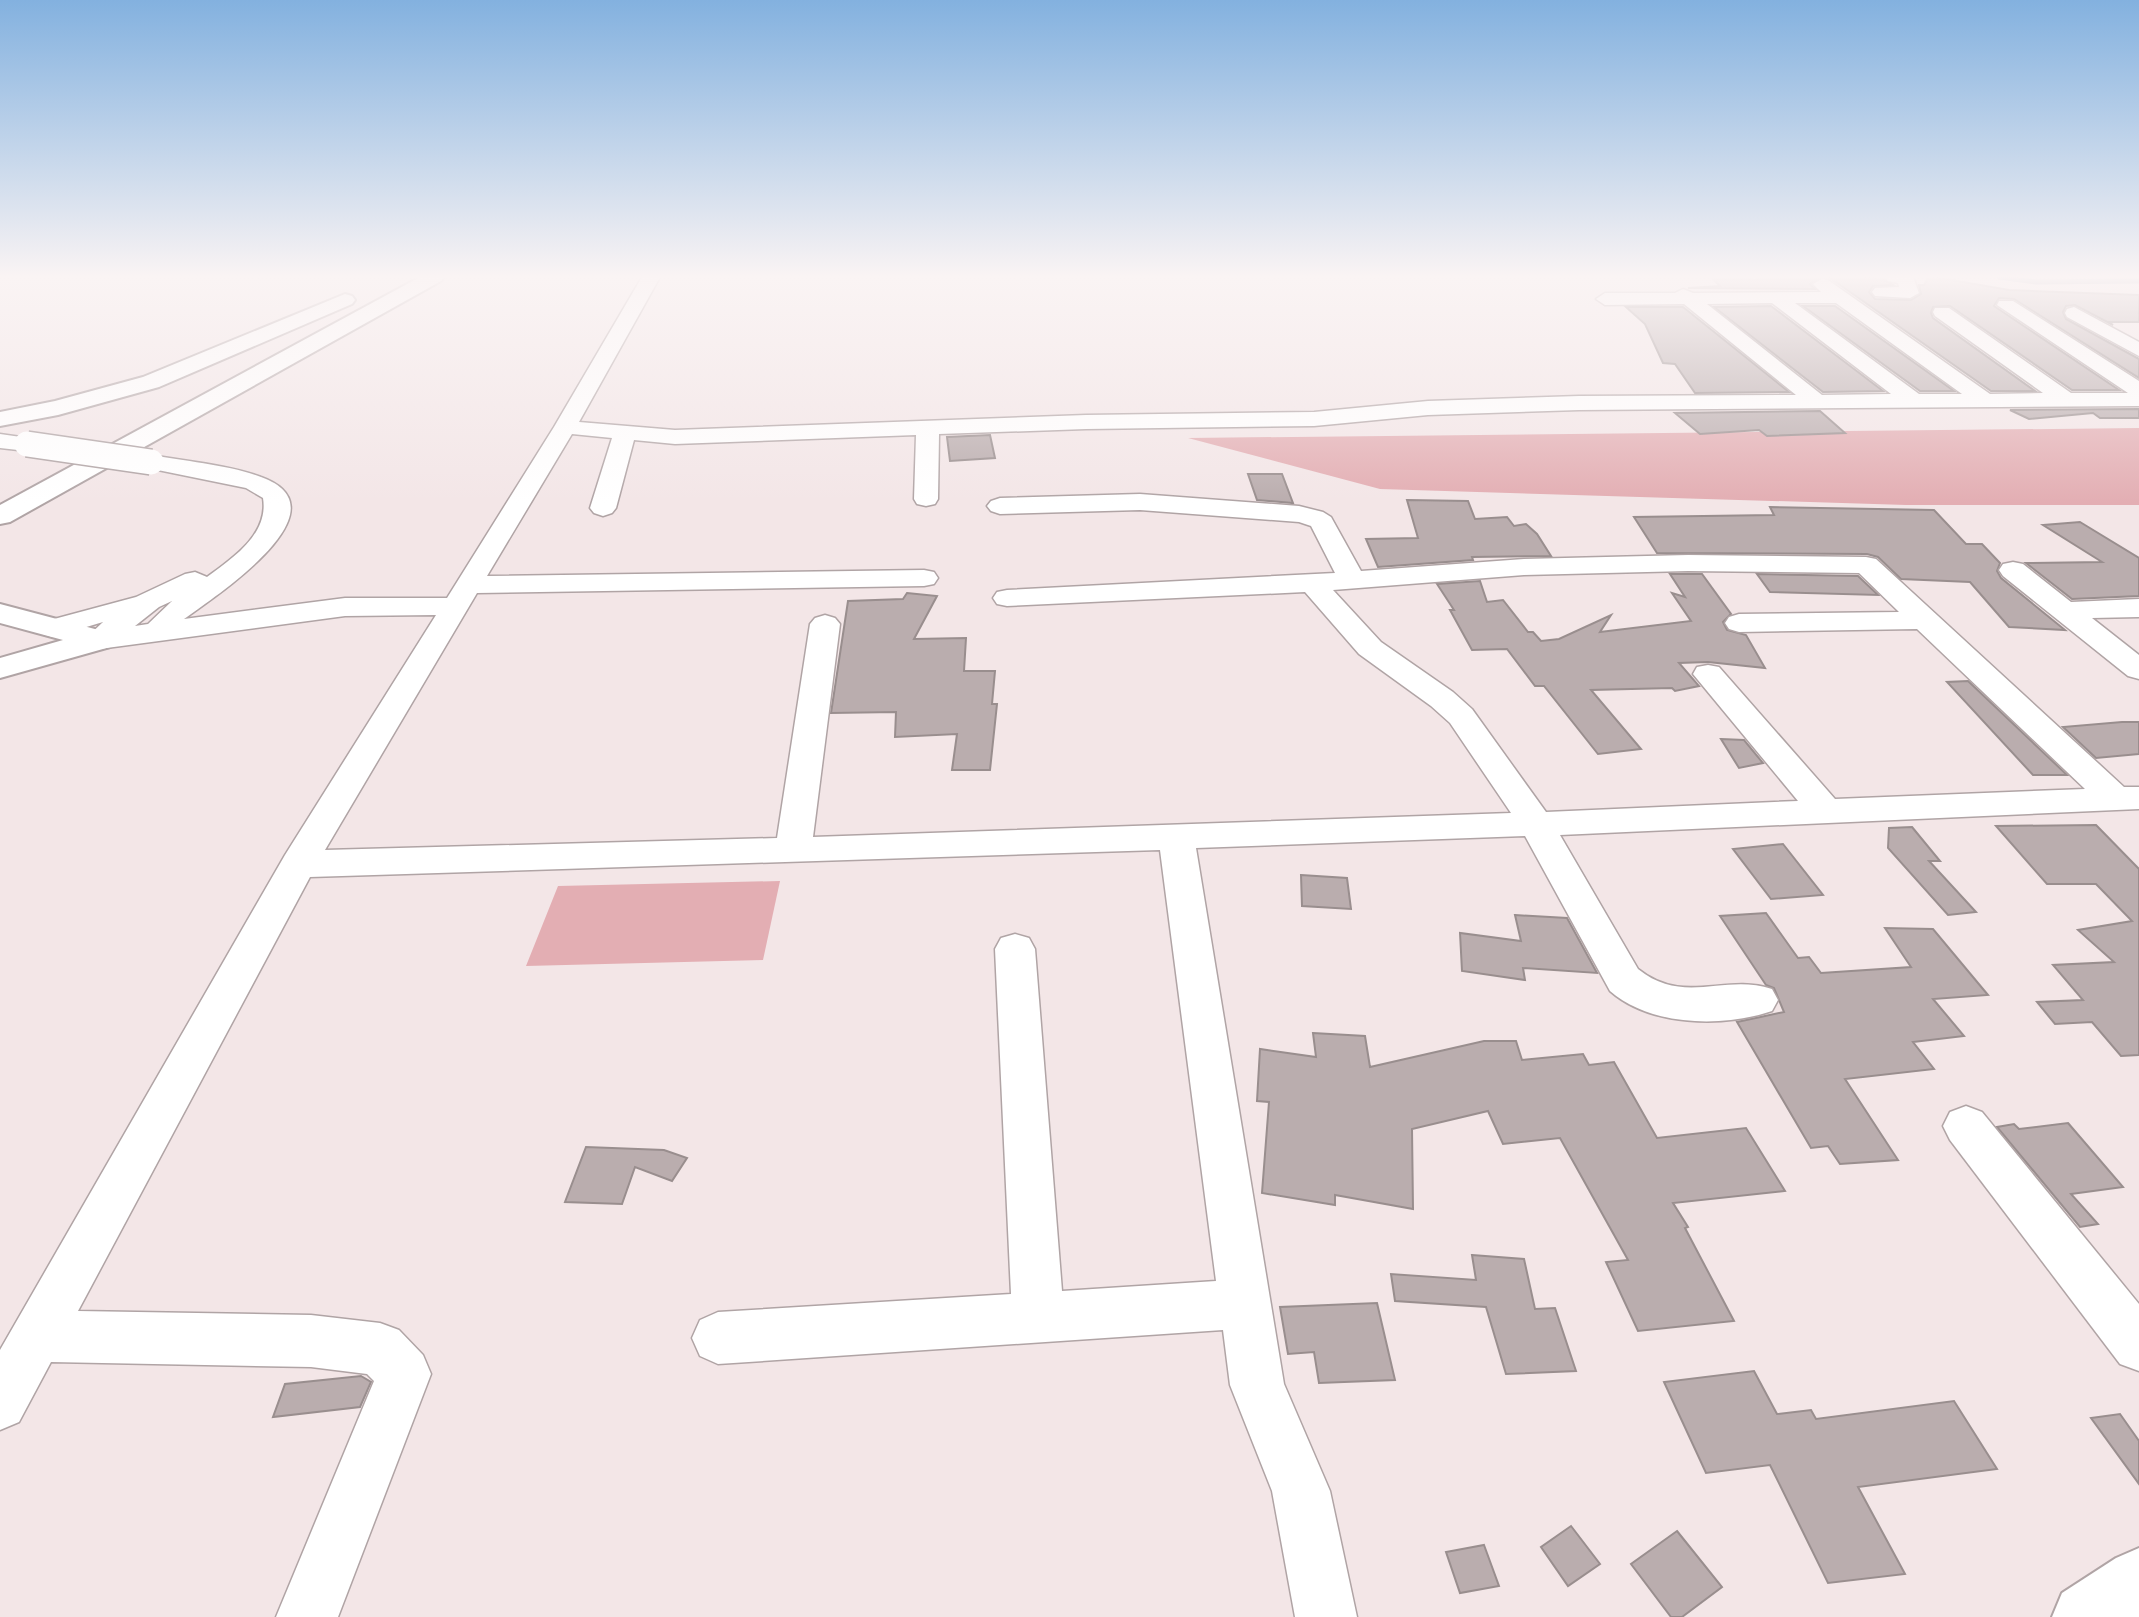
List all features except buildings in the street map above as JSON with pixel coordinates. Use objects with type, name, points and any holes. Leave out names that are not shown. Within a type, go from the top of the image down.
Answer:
[{"type":"main road","points":[[0,419],[58,408],[150,382],[224,352]]},
{"type":"main road","points":[[0,497],[266,352]]},
{"type":"main road","points":[[0,516],[296,352]]},
{"type":"main road","points":[[0,613],[99,640]]},
{"type":"main road","points":[[0,668],[99,640]]},
{"type":"main road","points":[[2086,1617],[2139,1581]]},
{"type":"street","points":[[0,1403],[298,864],[565,427],[607,352]]},
{"type":"street","points":[[1756,352],[1818,402]]},
{"type":"street","points":[[1849,352],[1914,401]]},
{"type":"street","points":[[1918,352],[1985,400]]},
{"type":"street","points":[[1999,352],[2065,399]]},
{"type":"street","points":[[2080,352],[2139,390]]},
{"type":"street","points":[[565,427],[675,437],[1086,422],[1314,419],[1428,408],[1580,403],[2139,399]]},
{"type":"street","points":[[926,499],[928,429]]},
{"type":"street","points":[[603,508],[625,433]]},
{"type":"street","points":[[0,441],[151,462],[253,482],[267,489],[275,498],[279,513],[272,530],[244,560],[213,587],[172,614],[156,634]]},
{"type":"street","points":[[1000,506],[1140,502],[1314,517],[1322,522],[1351,578]]},
{"type":"street","points":[[1845,542],[1925,620],[2127,798]]},
{"type":"street","points":[[53,628],[149,601],[244,560]]},
{"type":"street","points":[[1007,598],[1270,586],[1351,578],[1612,564],[1866,565]]},
{"type":"street","points":[[2012,570],[2139,670]]},
{"type":"street","points":[[99,640],[321,609],[462,596],[924,578]]},
{"type":"street","points":[[1310,581],[1370,648],[1461,716],[1536,824],[1624,980],[1634,991],[1648,998],[1673,1003],[1757,1000]]},
{"type":"street","points":[[99,640],[149,601]]},
{"type":"street","points":[[2064,611],[2139,608]]},
{"type":"street","points":[[1740,622],[1925,620]]},
{"type":"street","points":[[794,848],[825,624]]},
{"type":"street","points":[[1709,674],[1826,811]]},
{"type":"street","points":[[298,864],[1536,824],[2127,798]]},
{"type":"street","points":[[1176,835],[1257,1385],[1301,1491],[1326,1617]]},
{"type":"street","points":[[1015,949],[1038,1316]]},
{"type":"street","points":[[1966,1126],[2139,1345]]},
{"type":"street","points":[[718,1338],[1245,1304]]},
{"type":"street","points":[[37,1336],[311,1341],[380,1349],[404,1374],[307,1617]]},
{"type":"shaded area","points":[[2139,428],[2139,505],[1906,505],[1380,489],[1188,438]]},
{"type":"shaded area","points":[[780,881],[763,960],[526,966],[558,886]]}]
